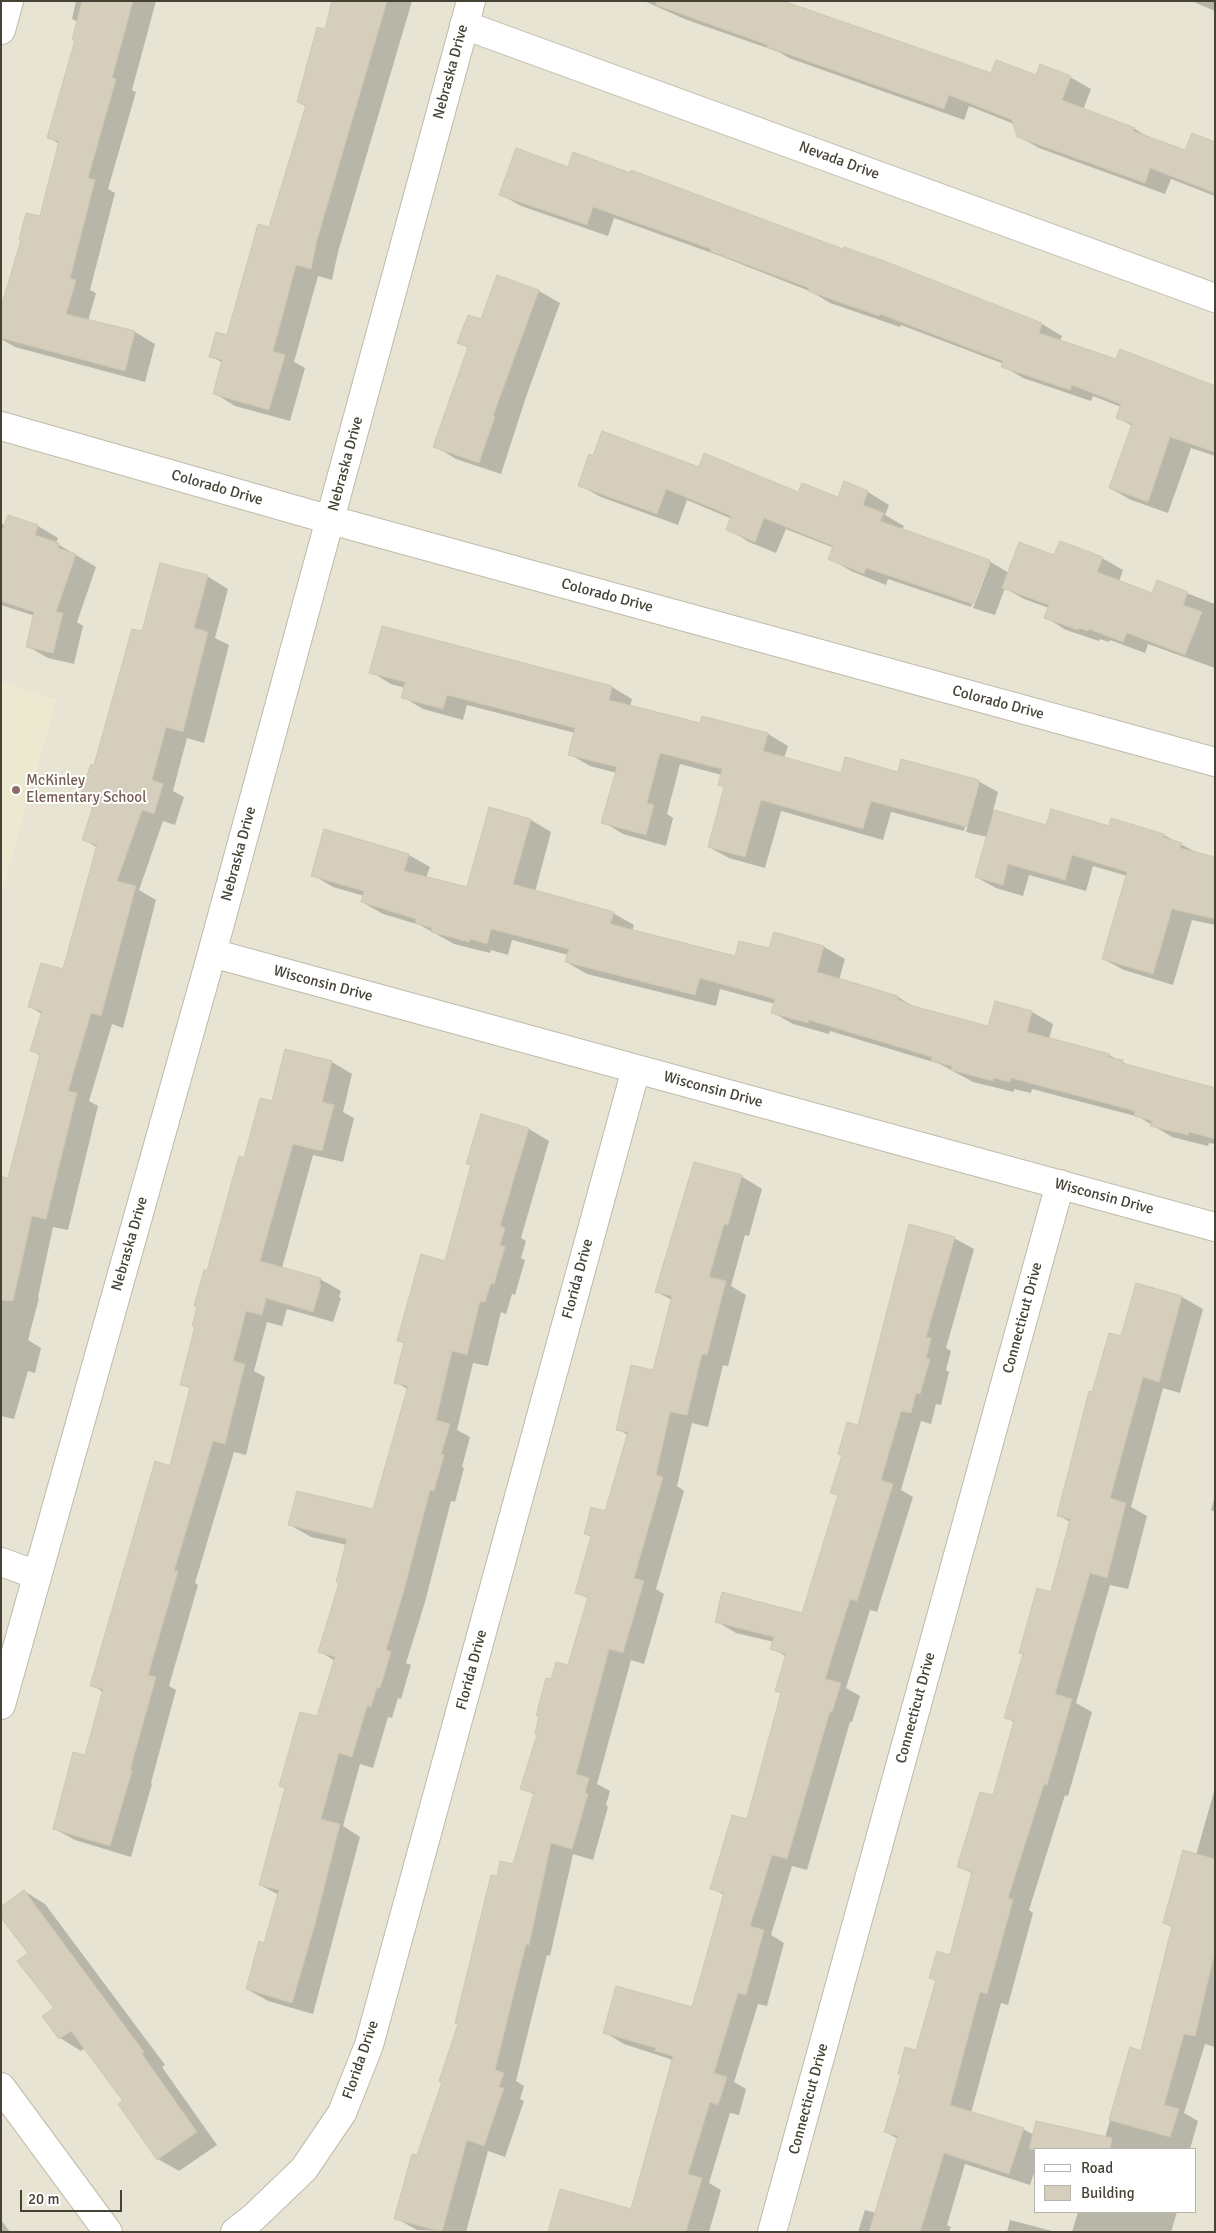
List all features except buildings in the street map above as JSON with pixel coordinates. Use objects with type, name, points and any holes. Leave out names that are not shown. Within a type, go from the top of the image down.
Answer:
[{"type":"street","points":[[1,30],[9,1]]},
{"type":"street","name":"Nevada Drive","points":[[468,13],[1215,298]]},
{"type":"street","name":"Nebraska Drive","points":[[1,1705],[212,953],[468,13]]},
{"type":"street","name":"Colorado Drive","points":[[1,426],[331,520],[1215,762]]},
{"type":"street","name":"Wisconsin Drive","points":[[212,953],[1215,1227]]},
{"type":"street","name":"Florida Drive","points":[[235,2232],[254,2217],[304,2170],[342,2113],[369,2045],[636,1069]]},
{"type":"street","name":"Connecticut Drive","points":[[772,2232],[1060,1184]]},
{"type":"street","points":[[1,1562],[38,1575]]},
{"type":"street","points":[[1,2087],[108,2232]]},
{"type":"shaded area","points":[[1,1],[1215,1],[1215,2232],[1,2232],[1,894],[56,700],[1,681]]},
{"type":"shaded area","name":"McKinley Elementary School","points":[[1,681],[56,700],[1,894]]},
{"type":"place","name":"McKinley Elementary School","points":[[16,790]]}]
